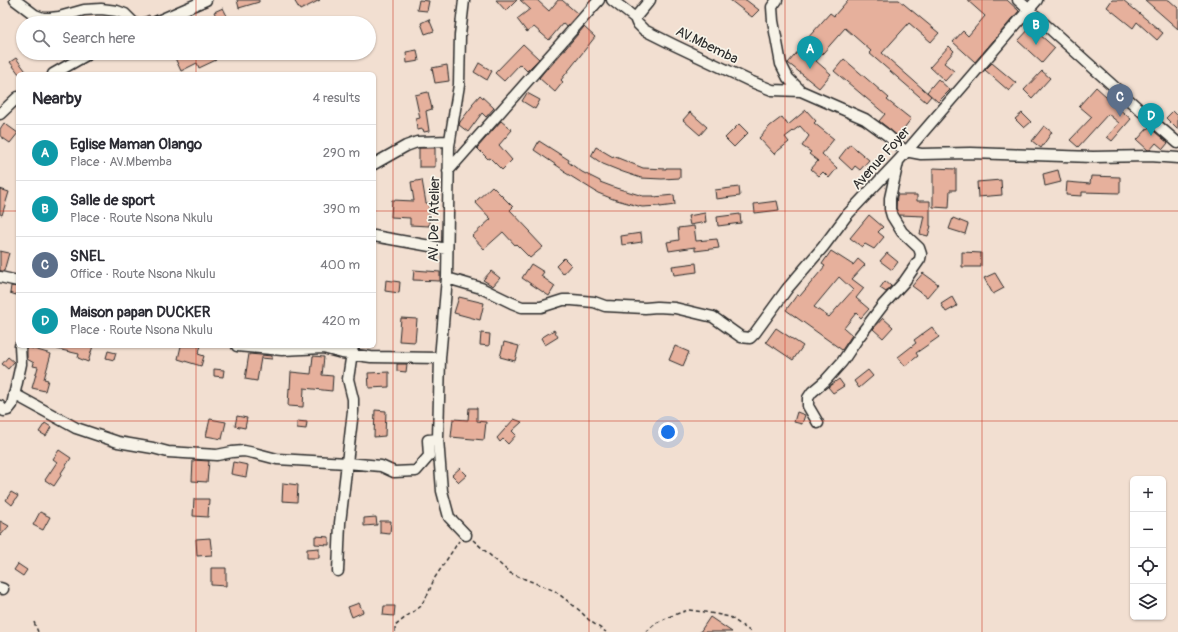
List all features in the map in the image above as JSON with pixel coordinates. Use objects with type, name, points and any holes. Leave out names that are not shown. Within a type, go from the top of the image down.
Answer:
[{"type":"street","points":[[15,0],[38,16]]},
{"type":"street","points":[[169,16],[206,0]]},
{"type":"street","name":"AV. De l'Atelier","points":[[464,0],[460,35],[459,85],[450,141],[448,171],[447,278],[440,358],[438,439],[442,492],[449,517],[466,535]]},
{"type":"street","points":[[448,171],[599,0]]},
{"type":"street","name":"AV.Mbemba","points":[[612,0],[635,18],[637,23],[644,30],[674,46],[772,90],[801,91]]},
{"type":"street","points":[[635,18],[650,0]]},
{"type":"street","points":[[776,0],[772,7],[773,21],[782,64],[788,78],[801,91],[865,119],[906,151],[921,154],[971,153],[1094,157],[1150,156],[1178,158]]},
{"type":"street","points":[[1018,0],[1178,143]]},
{"type":"street","name":"Avenue Foyer","points":[[447,278],[481,288],[522,307],[541,307],[563,300],[572,300],[594,302],[605,306],[674,308],[713,317],[741,338],[750,338],[787,289],[847,215],[899,160],[1037,0]]},
{"type":"street","points":[[63,16],[84,10],[101,9],[122,12],[127,16]]},
{"type":"street","points":[[57,72],[78,60]]},
{"type":"street","points":[[2,109],[16,98]]},
{"type":"street","points":[[376,163],[406,146],[418,142],[450,141]]},
{"type":"street","points":[[818,423],[808,406],[808,398],[812,392],[825,381],[842,362],[879,310],[904,282],[920,259],[921,254],[919,248],[902,232],[892,216],[890,209],[890,198],[899,160]]},
{"type":"street","points":[[376,236],[447,249]]},
{"type":"street","points":[[0,277],[16,280]]},
{"type":"street","points":[[0,406],[4,410],[8,410],[12,405],[21,364],[20,348]]},
{"type":"street","points":[[260,348],[282,350],[323,348],[352,350],[371,357],[440,358]]},
{"type":"street","points":[[338,571],[340,524],[353,411],[353,399],[348,379],[352,350]]},
{"type":"street","points":[[14,394],[76,428],[118,442],[168,452],[217,455],[232,452],[244,452],[277,459],[381,466],[394,472],[416,471],[429,456],[428,440],[438,439]]},
{"type":"path","points":[[395,632],[395,626],[420,607],[428,594],[434,579],[459,543],[461,536],[466,535],[510,573],[555,591],[590,621],[606,632]]},
{"type":"path","points":[[646,632],[656,623],[688,610],[730,617],[751,632]]},
{"type":"path","points":[[34,622],[38,632]]},
{"type":"building","points":[[237,0],[259,0],[259,2],[239,8]]},
{"type":"building","points":[[294,0],[320,0],[300,10]]},
{"type":"building","points":[[419,0],[429,1],[427,11],[417,10]]},
{"type":"building","points":[[496,0],[517,0],[506,11]]},
{"type":"building","points":[[520,0],[537,0],[549,11],[558,0],[562,0],[578,14],[567,26],[563,23],[549,40],[534,27],[527,32],[517,19],[530,9]]},
{"type":"building","points":[[730,0],[746,0],[759,10],[752,17]]},
{"type":"building","points":[[848,0],[899,0],[939,33],[931,42],[909,23],[882,53],[931,96],[926,102],[869,53],[871,51],[845,28],[816,61],[831,74],[819,88],[788,63],[830,13],[834,16]]},
{"type":"building","points":[[967,0],[1007,0],[1019,11],[975,62],[953,42],[963,31],[968,36],[985,16]]},
{"type":"building","points":[[1112,0],[1123,0],[1163,33],[1157,40],[1137,22],[1133,28],[1107,7]]},
{"type":"building","points":[[1145,0],[1169,0],[1178,8],[1178,29]]},
{"type":"building","points":[[223,8],[227,16],[216,16],[214,12]]},
{"type":"building","points":[[429,19],[434,31],[425,34],[421,23]]},
{"type":"building","points":[[584,27],[595,37],[561,80],[563,82],[555,92],[539,78]]},
{"type":"building","points":[[1031,27],[1055,48],[1042,63],[1018,41]]},
{"type":"building","points":[[523,44],[539,59],[527,71],[520,64],[504,81],[495,73]]},
{"type":"building","points":[[949,46],[954,51],[944,63],[954,71],[945,81],[930,67]]},
{"type":"building","points":[[417,50],[419,61],[407,63],[406,52]]},
{"type":"building","points":[[16,58],[26,72],[18,72],[10,62]]},
{"type":"building","points":[[844,59],[889,98],[887,100],[911,119],[898,136],[879,121],[885,114],[834,71]]},
{"type":"building","points":[[176,60],[216,60],[199,68],[197,63],[181,71]]},
{"type":"building","points":[[479,63],[492,71],[487,80],[474,72]]},
{"type":"building","points":[[992,63],[1016,83],[1009,91],[985,70]]},
{"type":"building","points":[[447,65],[449,81],[435,83],[432,68]]},
{"type":"building","points":[[1042,71],[1050,78],[1032,98],[1024,90]]},
{"type":"building","points":[[938,79],[950,90],[938,102],[927,92]]},
{"type":"building","points":[[1096,87],[1107,97],[1106,98],[1131,119],[1112,141],[1107,137],[1119,123],[1108,114],[1078,147],[1070,140],[1092,117],[1079,106]]},
{"type":"building","points":[[428,92],[432,109],[426,111],[429,131],[424,132],[423,129],[417,130],[416,119],[420,118],[415,95]]},
{"type":"building","points":[[527,93],[540,100],[535,109],[522,101]]},
{"type":"building","points":[[480,95],[494,108],[486,117],[482,113],[468,132],[459,125],[473,105],[472,104]]},
{"type":"building","points":[[806,110],[816,121],[814,123],[834,139],[822,154],[837,168],[829,178],[823,172],[819,176],[811,169],[818,161],[809,154],[811,152],[802,146],[809,136],[800,126],[785,137],[789,142],[774,154],[759,138],[770,126],[782,117],[788,125]]},
{"type":"building","points":[[1173,111],[1178,116],[1178,130],[1166,118]]},
{"type":"building","points":[[690,112],[707,127],[700,135],[683,120]]},
{"type":"building","points":[[1022,113],[1031,122],[1024,128],[1015,119]]},
{"type":"building","points":[[501,121],[512,130],[499,145],[512,160],[502,170],[477,148]]},
{"type":"building","points":[[4,123],[16,132],[16,136],[10,143],[0,136],[0,129]]},
{"type":"building","points":[[739,124],[748,133],[734,147],[725,138]]},
{"type":"building","points":[[1044,126],[1052,132],[1041,148],[1032,141]]},
{"type":"building","points":[[1149,127],[1168,143],[1163,149],[1156,143],[1150,150],[1148,150],[1137,140]]},
{"type":"building","points":[[539,141],[569,160],[568,162],[582,172],[600,182],[643,196],[654,197],[674,195],[675,205],[642,207],[598,193],[564,172],[565,171],[534,150]]},
{"type":"building","points":[[850,144],[869,160],[860,170],[855,166],[852,170],[839,158]]},
{"type":"building","points":[[596,147],[613,157],[643,168],[680,168],[680,178],[641,178],[623,172],[603,164],[591,156]]},
{"type":"building","points":[[419,148],[435,148],[435,167],[419,167]]},
{"type":"building","points":[[933,168],[956,169],[956,190],[950,190],[949,208],[933,207]]},
{"type":"building","points":[[1058,170],[1061,182],[1045,186],[1043,174]]},
{"type":"building","points":[[1091,176],[1120,177],[1120,193],[1082,192],[1082,196],[1066,195],[1067,182],[1090,184]]},
{"type":"building","points":[[422,180],[426,203],[429,203],[429,226],[410,225],[410,218],[391,217],[392,200],[414,201],[411,182]]},
{"type":"building","points":[[1001,180],[1002,195],[978,197],[977,182]]},
{"type":"building","points":[[492,186],[513,207],[510,210],[543,247],[530,258],[503,232],[484,249],[472,236],[491,219],[475,202]]},
{"type":"building","points":[[739,187],[740,196],[716,199],[715,190]]},
{"type":"building","points":[[0,189],[9,192],[2,215],[0,214]]},
{"type":"building","points":[[897,195],[917,195],[917,201],[930,201],[931,226],[928,236],[920,234],[924,216],[899,215],[896,208]]},
{"type":"building","points":[[777,201],[779,210],[755,213],[754,204]]},
{"type":"building","points":[[705,213],[706,222],[690,225],[688,216]]},
{"type":"building","points":[[740,214],[741,223],[718,226],[717,217]]},
{"type":"building","points":[[869,215],[883,227],[878,232],[884,237],[874,249],[865,244],[862,247],[850,238]]},
{"type":"building","points":[[953,218],[968,224],[965,234],[949,229]]},
{"type":"building","points":[[694,226],[696,241],[717,239],[719,248],[695,251],[695,247],[669,251],[667,242],[679,240],[678,228]]},
{"type":"building","points":[[641,233],[642,242],[622,245],[621,236]]},
{"type":"building","points":[[0,251],[9,253],[4,271],[0,271]]},
{"type":"building","points":[[831,251],[853,265],[858,259],[865,265],[852,279],[864,288],[856,298],[869,309],[861,318],[856,313],[844,328],[852,335],[842,350],[786,310],[797,295],[800,296],[825,266],[822,264]],"holes":[[[839,277],[853,290],[829,317],[814,307]]]},
{"type":"building","points":[[962,252],[981,253],[981,267],[962,267]]},
{"type":"building","points":[[887,253],[898,262],[892,270],[880,261]]},
{"type":"building","points":[[564,258],[571,265],[563,274],[556,266]]},
{"type":"building","points":[[696,263],[697,272],[674,275],[672,266]]},
{"type":"building","points":[[531,264],[544,272],[541,276],[555,286],[549,296],[522,278]]},
{"type":"building","points":[[414,270],[440,272],[440,281],[413,280]]},
{"type":"building","points":[[491,271],[500,278],[493,286],[483,280]]},
{"type":"building","points":[[923,273],[938,284],[927,297],[912,286]]},
{"type":"building","points":[[995,273],[1004,288],[993,294],[984,278]]},
{"type":"building","points":[[386,280],[400,282],[399,293],[385,291]]},
{"type":"building","points":[[885,281],[891,286],[886,292],[880,288]]},
{"type":"building","points":[[11,286],[16,287],[16,295],[10,293]]},
{"type":"building","points":[[459,297],[484,303],[480,320],[454,313]]},
{"type":"building","points":[[952,297],[957,306],[946,312],[941,304]]},
{"type":"building","points":[[401,318],[417,319],[415,342],[399,341]]},
{"type":"building","points":[[883,318],[893,327],[883,338],[873,329]]},
{"type":"building","points":[[932,327],[939,337],[916,353],[918,356],[905,366],[898,357],[916,343],[914,340]]},
{"type":"building","points":[[776,328],[803,346],[793,360],[766,342]]},
{"type":"building","points":[[554,330],[558,337],[545,345],[541,338]]},
{"type":"building","points":[[481,333],[490,334],[489,346],[480,345]]},
{"type":"building","points":[[504,342],[519,346],[515,361],[500,357]]},
{"type":"building","points":[[675,346],[689,352],[683,366],[669,360]]},
{"type":"building","points":[[27,348],[51,354],[44,379],[48,380],[45,391],[32,388],[38,367],[33,366],[34,363],[27,359]]},
{"type":"building","points":[[92,348],[88,362],[78,358],[79,354],[57,349]]},
{"type":"building","points":[[181,348],[200,348],[198,354],[204,356],[201,366],[178,359]]},
{"type":"building","points":[[108,351],[116,353],[114,360],[106,358]]},
{"type":"building","points":[[249,354],[272,356],[272,359],[261,358],[257,381],[245,379]]},
{"type":"building","points":[[313,356],[324,357],[322,375],[333,376],[332,391],[304,388],[303,407],[288,406],[291,372],[311,374]]},
{"type":"building","points":[[8,357],[14,362],[8,369],[2,364]]},
{"type":"building","points":[[397,364],[407,364],[406,372],[397,371]]},
{"type":"building","points":[[214,369],[224,370],[223,377],[214,376]]},
{"type":"building","points":[[868,370],[873,376],[859,388],[854,381]]},
{"type":"building","points":[[389,372],[389,387],[369,388],[368,373]]},
{"type":"building","points":[[839,379],[844,386],[833,393],[828,387]]},
{"type":"building","points":[[469,408],[477,408],[477,421],[486,422],[484,440],[451,437],[453,419],[468,420]]},
{"type":"building","points":[[375,410],[386,411],[385,436],[374,437]]},
{"type":"building","points":[[797,412],[805,415],[802,424],[794,422]]},
{"type":"building","points":[[237,416],[247,418],[245,428],[235,426]]},
{"type":"building","points":[[210,419],[226,422],[222,439],[206,436]]},
{"type":"building","points":[[514,419],[522,422],[512,431],[516,435],[508,444],[503,439],[500,442],[497,438]]},
{"type":"building","points":[[297,421],[307,422],[306,429],[297,428]]},
{"type":"building","points":[[45,423],[51,427],[46,436],[39,432]]},
{"type":"building","points":[[59,450],[71,458],[54,486],[45,480],[57,462],[53,459]]},
{"type":"building","points":[[193,460],[209,461],[207,482],[192,481]]},
{"type":"building","points":[[233,462],[248,465],[246,477],[231,474]]},
{"type":"building","points":[[460,468],[467,475],[459,482],[452,475]]},
{"type":"building","points":[[283,483],[298,485],[297,502],[282,501]]},
{"type":"building","points":[[11,492],[18,496],[12,505],[6,500]]},
{"type":"building","points":[[194,499],[209,499],[208,517],[193,516]]},
{"type":"building","points":[[40,512],[50,517],[43,530],[33,525]]},
{"type":"building","points":[[376,517],[377,525],[364,526],[364,518]]},
{"type":"building","points":[[0,521],[9,526],[0,536]]},
{"type":"building","points":[[380,521],[391,521],[390,534],[380,533]]},
{"type":"building","points":[[315,536],[329,537],[329,545],[315,544]]},
{"type":"building","points":[[210,538],[212,555],[197,556],[196,539]]},
{"type":"building","points":[[319,548],[319,558],[307,558],[307,549]]},
{"type":"building","points":[[18,564],[27,570],[23,576],[14,570]]},
{"type":"building","points":[[211,568],[226,568],[226,586],[211,585]]},
{"type":"building","points":[[359,603],[363,612],[352,617],[348,607]]},
{"type":"building","points":[[384,606],[395,606],[394,616],[383,615]]},
{"type":"building","points":[[710,617],[732,632],[700,632]]},
{"type":"place","name":"Salle de sport","points":[[1036,45]]},
{"type":"place","name":"Eglise Maman Olango","points":[[810,69]]},
{"type":"place","name":"SNEL","points":[[1120,117]]},
{"type":"place","name":"Maison papan DUCKER","points":[[1151,136]]}]
